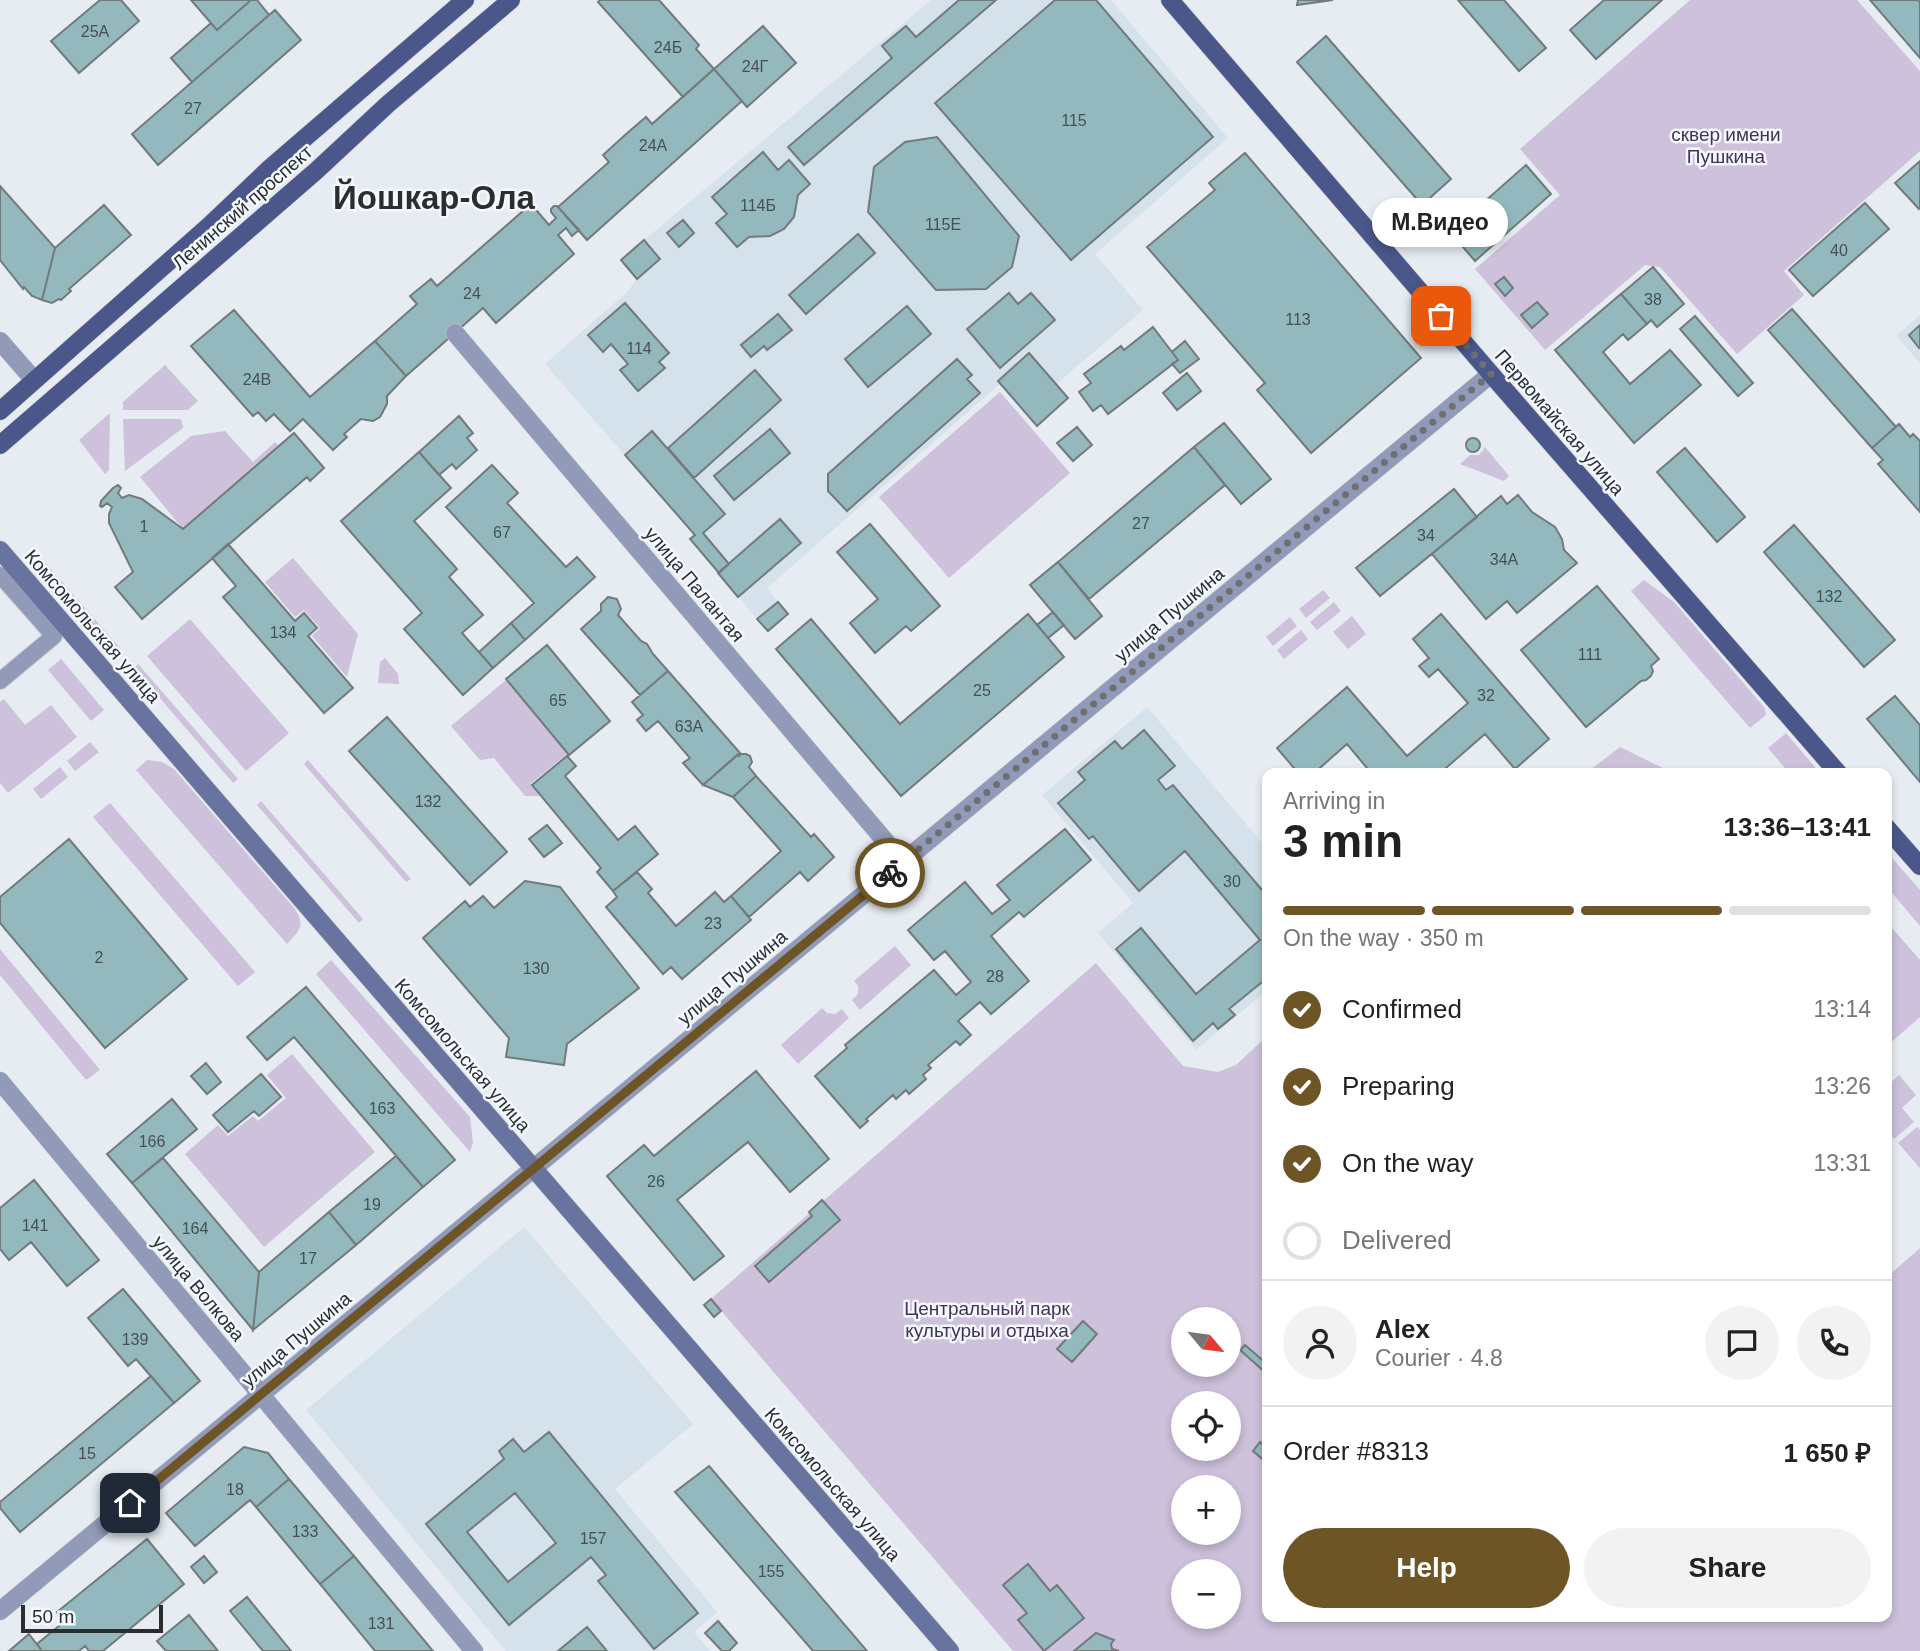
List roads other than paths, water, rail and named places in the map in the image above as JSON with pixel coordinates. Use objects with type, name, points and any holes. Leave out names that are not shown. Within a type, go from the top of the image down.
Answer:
[{"type":"main road","name":"Ленинский проспект","points":[[0,411],[210,225],[270,168],[466,0]]},
{"type":"main road","name":"Ленинский проспект","points":[[0,445],[316,171],[388,104],[511,0]]},
{"type":"main road","name":"Первомайская улица","points":[[1170,0],[1834,768]]},
{"type":"main road","points":[[34,380],[51,400]]},
{"type":"main road","name":"Комсомольская улица","points":[[0,550],[950,1651]]},
{"type":"main road","points":[[1892,834],[1920,866]]},
{"type":"street","name":"улица Палантая","points":[[455,333],[903,862]]},
{"type":"street","points":[[0,341],[34,380]]},
{"type":"street","name":"улица Пушкина","points":[[0,1611],[1491,374]]},
{"type":"street","points":[[0,575],[54,636],[0,681]]},
{"type":"street","name":"улица Волкова","points":[[0,1081],[474,1651]]},
{"type":"place","name":"М.Видео","points":[[1441,316]]},
{"type":"district","name":"Йошкар-Ола","points":[[434,197]]},
{"type":"park label","name":"сквер имени Пушкина","points":[[1726,145]]},
{"type":"park label","name":"Центральный парк культуры и отдыха","points":[[987,1319]]}]
